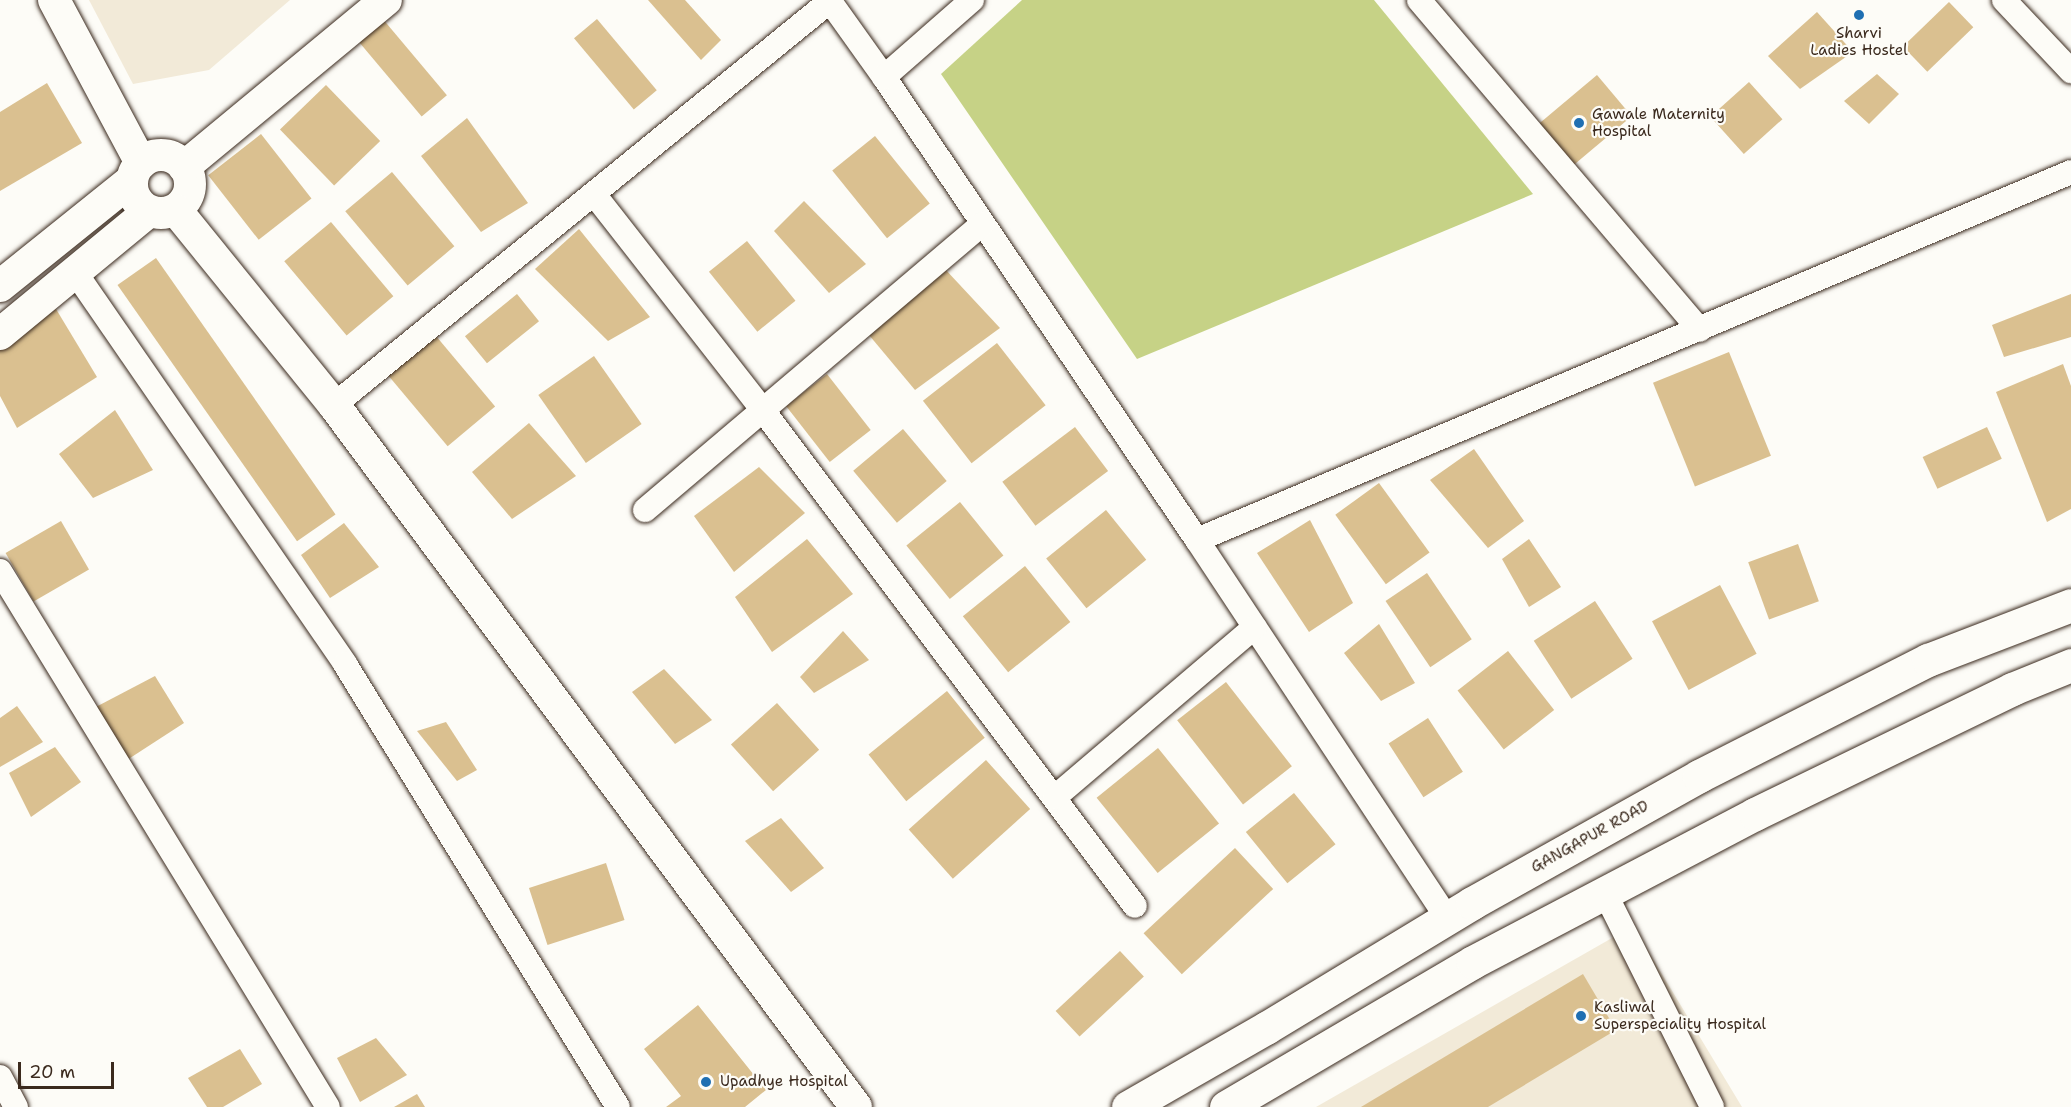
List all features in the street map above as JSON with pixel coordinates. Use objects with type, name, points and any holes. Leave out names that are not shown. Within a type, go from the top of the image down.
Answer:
[{"type":"main road","name":"GANGAPUR ROAD","points":[[1128,1107],[1266,1028],[1447,918],[1699,776],[1928,660],[2071,605]]},
{"type":"main road","points":[[1226,1107],[1473,962],[1755,814],[2012,689],[2071,665]]},
{"type":"street","points":[[54,0],[136,171],[135,198],[162,210],[334,405],[856,1107]]},
{"type":"street","points":[[184,167],[386,0]]},
{"type":"street","points":[[884,77],[972,0]]},
{"type":"street","points":[[1419,0],[1700,330]]},
{"type":"street","points":[[2004,0],[2071,71]]},
{"type":"street","points":[[334,405],[830,1],[884,77],[1197,540],[1447,918]]},
{"type":"street","points":[[0,286],[136,171],[159,155],[177,160],[184,167],[189,176],[188,195],[162,210],[75,272],[0,334]]},
{"type":"street","points":[[1197,540],[2071,172]]},
{"type":"street","points":[[594,194],[762,409],[1135,906]]},
{"type":"street","points":[[645,510],[982,224]]},
{"type":"street","points":[[75,272],[345,664],[618,1107]]},
{"type":"street","points":[[0,571],[328,1107]]},
{"type":"street","points":[[1055,797],[1255,627]]},
{"type":"street","points":[[1605,893],[1712,1107]]},
{"type":"street","points":[[0,1077],[16,1107]]},
{"type":"shaded area","points":[[89,0],[290,0],[209,70],[133,84]]},
{"type":"shaded area","name":"Kasliwal Superspeciality Hospital","points":[[1633,926],[1742,1107],[1316,1107]]},
{"type":"green space","points":[[1022,0],[1374,0],[1533,194],[1137,359],[941,74]]},
{"type":"building","points":[[648,0],[685,0],[721,40],[701,60]]},
{"type":"building","points":[[1949,2],[1973,27],[1927,72],[1903,46]]},
{"type":"building","points":[[1817,12],[1853,52],[1800,89],[1768,56]]},
{"type":"building","points":[[382,18],[447,95],[422,117],[357,39]]},
{"type":"building","points":[[597,19],[657,90],[634,110],[574,38]]},
{"type":"building","points":[[1877,74],[1899,94],[1869,124],[1844,101]]},
{"type":"building","points":[[1597,75],[1632,116],[1569,169],[1534,128]]},
{"type":"building","points":[[1749,82],[1782,119],[1744,154],[1710,117]]},
{"type":"building","points":[[47,83],[82,143],[0,191],[0,112]]},
{"type":"building","points":[[326,85],[380,141],[334,186],[280,129]]},
{"type":"building","points":[[467,118],[528,203],[481,232],[421,156]]},
{"type":"building","points":[[261,134],[311,199],[259,240],[208,175]]},
{"type":"building","points":[[875,136],[930,204],[887,238],[832,171]]},
{"type":"building","points":[[392,172],[454,246],[408,286],[345,211]]},
{"type":"building","points":[[804,201],[866,264],[829,293],[774,231]]},
{"type":"building","points":[[331,222],[393,296],[347,336],[284,261]]},
{"type":"building","points":[[579,229],[650,317],[608,341],[535,269]]},
{"type":"building","points":[[747,241],[795,301],[757,332],[709,272]]},
{"type":"building","points":[[156,258],[336,514],[297,541],[117,285]]},
{"type":"building","points":[[945,269],[1000,328],[915,390],[869,335]]},
{"type":"building","points":[[517,294],[539,321],[487,363],[465,336]]},
{"type":"building","points":[[2071,294],[2071,337],[2004,357],[1992,325]]},
{"type":"building","points":[[56,309],[97,377],[17,428],[0,396],[0,350]]},
{"type":"building","points":[[436,336],[495,406],[448,446],[389,376]]},
{"type":"building","points":[[997,343],[1046,405],[972,463],[923,401]]},
{"type":"building","points":[[1729,352],[1771,456],[1695,487],[1653,383]]},
{"type":"building","points":[[594,356],[642,424],[586,463],[538,395]]},
{"type":"building","points":[[2063,364],[2071,386],[2071,509],[2047,522],[1996,392]]},
{"type":"building","points":[[827,374],[871,430],[830,462],[786,406]]},
{"type":"building","points":[[115,410],[153,470],[93,498],[59,454]]},
{"type":"building","points":[[529,423],[576,476],[512,519],[472,472]]},
{"type":"building","points":[[1075,427],[1108,471],[1035,526],[1002,482]]},
{"type":"building","points":[[1987,427],[2002,459],[1937,489],[1923,457]]},
{"type":"building","points":[[903,429],[947,481],[897,523],[853,471]]},
{"type":"building","points":[[1474,449],[1524,521],[1488,548],[1430,480]]},
{"type":"building","points":[[759,467],[805,513],[734,572],[694,516]]},
{"type":"building","points":[[1379,483],[1430,553],[1386,584],[1335,515]]},
{"type":"building","points":[[960,502],[1003,556],[950,599],[906,545]]},
{"type":"building","points":[[1106,510],[1146,560],[1086,608],[1046,558]]},
{"type":"building","points":[[1310,520],[1353,603],[1309,632],[1257,553]]},
{"type":"building","points":[[61,521],[89,569],[34,601],[6,553]]},
{"type":"building","points":[[344,523],[379,567],[330,598],[301,555]]},
{"type":"building","points":[[807,539],[853,594],[772,652],[735,597]]},
{"type":"building","points":[[1529,539],[1561,587],[1529,607],[1502,559]]},
{"type":"building","points":[[1798,544],[1819,601],[1769,619],[1748,562]]},
{"type":"building","points":[[1025,566],[1070,622],[1008,672],[963,616]]},
{"type":"building","points":[[1427,573],[1472,639],[1430,667],[1386,601]]},
{"type":"building","points":[[1720,585],[1757,654],[1689,690],[1652,621]]},
{"type":"building","points":[[1595,601],[1633,659],[1571,699],[1534,641]]},
{"type":"building","points":[[1379,624],[1415,683],[1381,701],[1344,653]]},
{"type":"building","points":[[843,631],[869,660],[814,693],[800,677]]},
{"type":"building","points":[[1508,651],[1554,710],[1504,750],[1458,690]]},
{"type":"building","points":[[664,669],[712,720],[675,744],[632,692]]},
{"type":"building","points":[[155,676],[184,723],[127,760],[92,709]]},
{"type":"building","points":[[1226,682],[1292,766],[1243,804],[1177,720]]},
{"type":"building","points":[[947,691],[985,738],[906,801],[869,755]]},
{"type":"building","points":[[777,703],[819,750],[773,791],[731,744]]},
{"type":"building","points":[[17,706],[43,742],[0,767],[0,718]]},
{"type":"building","points":[[1428,718],[1463,772],[1423,797],[1389,744]]},
{"type":"building","points":[[446,722],[477,770],[457,781],[417,731]]},
{"type":"building","points":[[55,747],[81,782],[31,817],[9,773]]},
{"type":"building","points":[[1158,748],[1219,823],[1158,873],[1097,798]]},
{"type":"building","points":[[986,760],[1030,809],[953,879],[909,830]]},
{"type":"building","points":[[1294,793],[1336,844],[1287,883],[1246,832]]},
{"type":"building","points":[[781,818],[824,868],[791,892],[745,841]]},
{"type":"building","points":[[1235,848],[1273,889],[1182,974],[1144,933]]},
{"type":"building","points":[[606,863],[625,920],[548,945],[529,888]]},
{"type":"building","points":[[1120,951],[1144,977],[1080,1037],[1056,1011]]},
{"type":"building","points":[[1583,974],[1616,1030],[1488,1107],[1361,1107]]},
{"type":"building","points":[[698,1005],[766,1090],[745,1107],[666,1107],[681,1096],[644,1049]]},
{"type":"building","points":[[376,1038],[407,1075],[360,1102],[337,1058]]},
{"type":"building","points":[[240,1049],[262,1084],[223,1107],[207,1107],[188,1078]]},
{"type":"building","points":[[417,1094],[425,1107],[394,1107]]},
{"type":"place","name":"Sharvi Ladies Hostel","points":[[1859,15]]},
{"type":"place","name":"Gawale Maternity Hospital","points":[[1579,123]]},
{"type":"place","name":"Kasliwal Superspeciality Hospital","points":[[1581,1016]]},
{"type":"place","name":"Upadhye Hospital","points":[[706,1082]]}]
